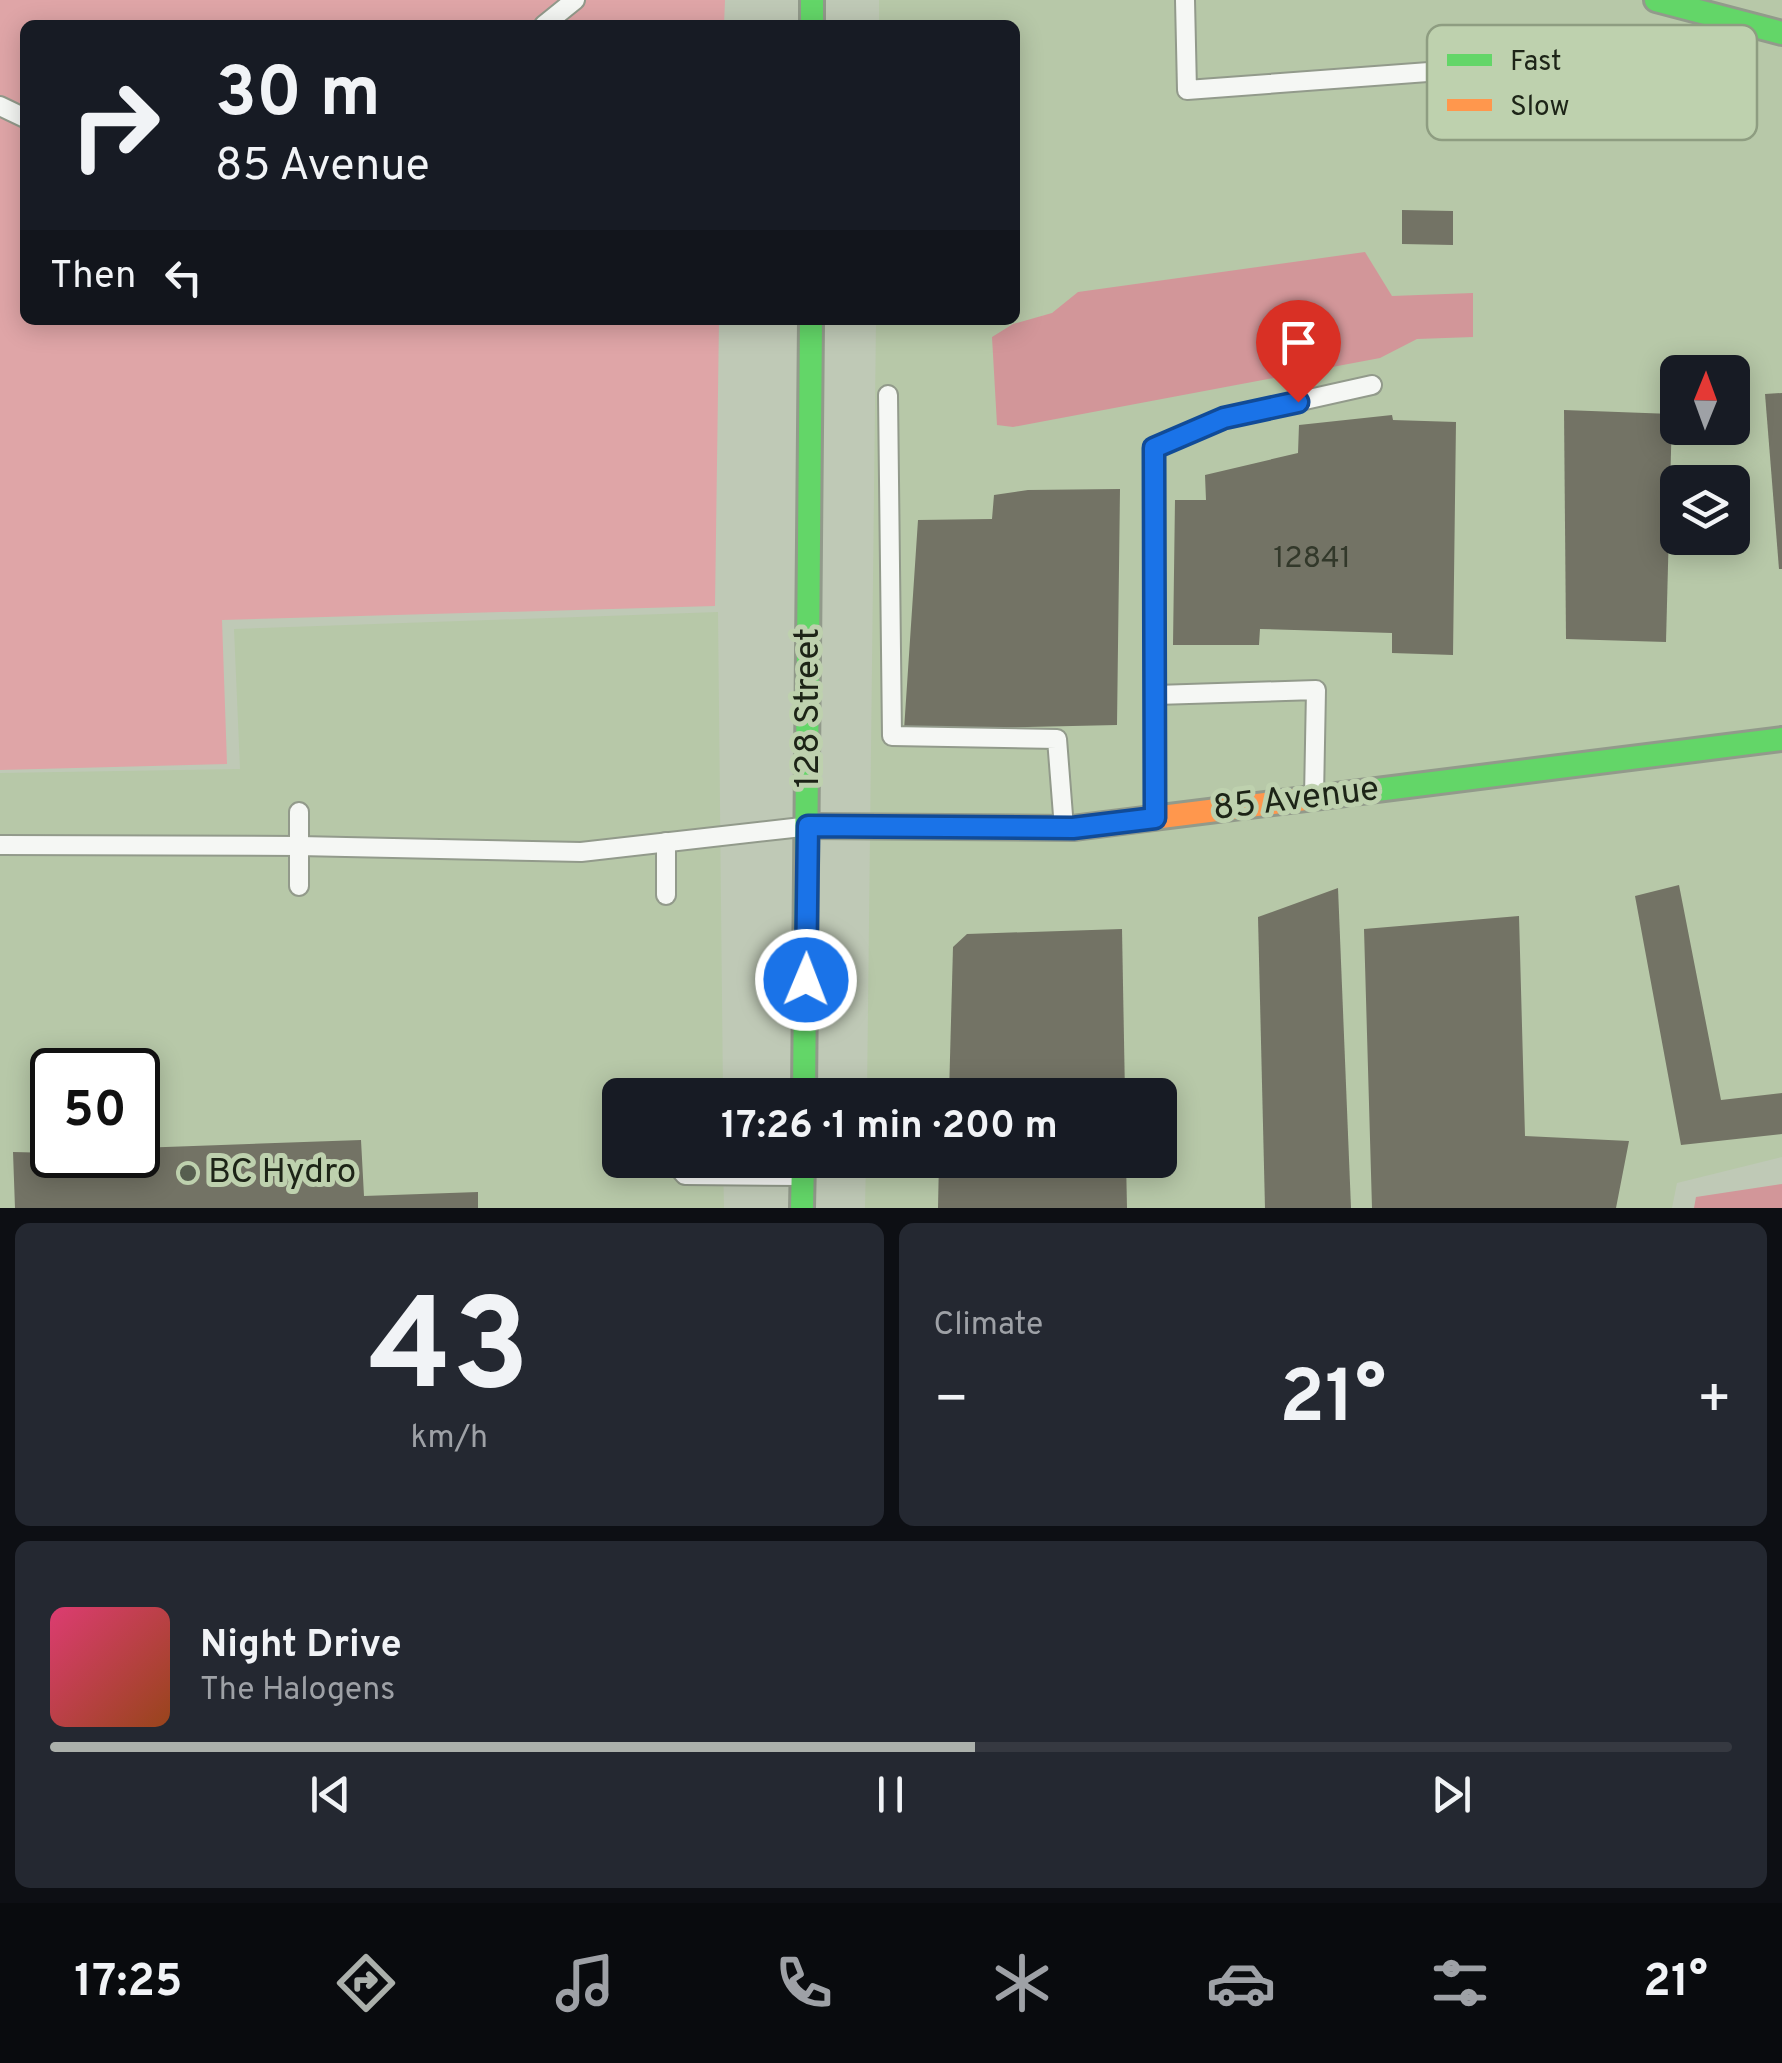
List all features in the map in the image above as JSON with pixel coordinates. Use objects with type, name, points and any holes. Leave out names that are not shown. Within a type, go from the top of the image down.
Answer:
[{"type":"street","points":[[1656,0],[1751,25]]},
{"type":"street","points":[[1757,26],[1782,33]]},
{"type":"street","name":"128 Street","points":[[804,1078],[811,325]]},
{"type":"street","name":"85 Avenue","points":[[808,826],[1064,828],[1782,739]]},
{"type":"street","points":[[802,1208],[803,1178]]},
{"type":"lane","points":[[550,20],[574,0]]},
{"type":"lane","points":[[1185,0],[1187,90],[1427,72]]},
{"type":"lane","points":[[1155,818],[1154,448],[1224,418],[1372,385]]},
{"type":"lane","points":[[888,394],[892,736],[1058,739],[1064,828]]},
{"type":"lane","points":[[1156,696],[1316,690],[1314,798]]},
{"type":"lane","points":[[299,812],[300,886]]},
{"type":"lane","points":[[0,845],[581,852],[808,826]]},
{"type":"lane","points":[[666,842],[666,896]]},
{"type":"shaded area","points":[[0,0],[725,0],[724,20],[20,20],[20,325],[719,325],[715,606],[222,620],[227,764],[0,770]]},
{"type":"shaded area","points":[[879,0],[1782,0],[1782,1157],[1677,1183],[1672,1208],[865,1208],[866,1178],[1177,1178],[1177,1078],[867,1078],[876,325],[1020,325],[1020,20],[879,20]]},
{"type":"shaded area","points":[[1365,252],[1392,296],[1473,293],[1473,337],[1417,339],[1380,358],[1013,427],[997,425],[992,337],[1011,325],[1052,313],[1078,292]]},
{"type":"shaded area","points":[[718,612],[723,1078],[602,1078],[602,1178],[723,1178],[724,1208],[0,1208],[0,773],[240,769],[234,629]]},
{"type":"shaded area","points":[[1782,1184],[1782,1208],[1694,1208],[1696,1197]]},
{"type":"building","points":[[1402,210],[1453,211],[1453,245],[1402,244]]},
{"type":"building","points":[[1782,393],[1782,569],[1779,569],[1765,394]]},
{"type":"building","points":[[1564,410],[1660,414],[1660,445],[1671,445],[1671,465],[1660,465],[1660,555],[1668,555],[1666,642],[1566,639]]},
{"type":"building","points":[[1392,415],[1393,420],[1456,422],[1453,655],[1392,653],[1392,633],[1260,629],[1259,645],[1173,645],[1175,500],[1206,500],[1205,475],[1298,453],[1299,425]]},
{"type":"building","points":[[1120,489],[1117,725],[904,730],[918,520],[992,519],[994,495],[1028,490]]},
{"type":"building","points":[[1679,885],[1721,1100],[1782,1093],[1782,1134],[1681,1145],[1635,896]]},
{"type":"building","points":[[1338,888],[1351,1208],[1265,1208],[1258,917]]},
{"type":"building","points":[[1519,916],[1525,1136],[1629,1141],[1616,1208],[1372,1208],[1364,929]]},
{"type":"building","points":[[1122,929],[1125,1078],[949,1078],[953,947],[967,934]]},
{"type":"building","name":"BC Hydro","points":[[361,1140],[364,1196],[478,1192],[478,1208],[15,1208],[13,1152],[30,1152],[30,1178],[160,1178],[160,1147]]},
{"type":"building","points":[[939,1178],[1126,1178],[1127,1208],[938,1208]]},
{"type":"traffic: fast","points":[[812,0],[812,20]]},
{"type":"traffic: fast","points":[[1656,0],[1751,25]]},
{"type":"traffic: fast","points":[[1757,26],[1782,33]]},
{"type":"traffic: fast","points":[[804,1078],[811,325]]},
{"type":"traffic: fast","points":[[1305,799],[1782,739]]},
{"type":"traffic: fast","points":[[802,1208],[803,1178]]},
{"type":"traffic: slow","points":[[808,826],[1073,828],[1305,799]]},
{"type":"place","name":"BC Hydro","points":[[188,1173]]},
{"type":"route","points":[[806,980],[808,826],[1073,828],[1155,818],[1154,448],[1224,418],[1298,402]]}]
